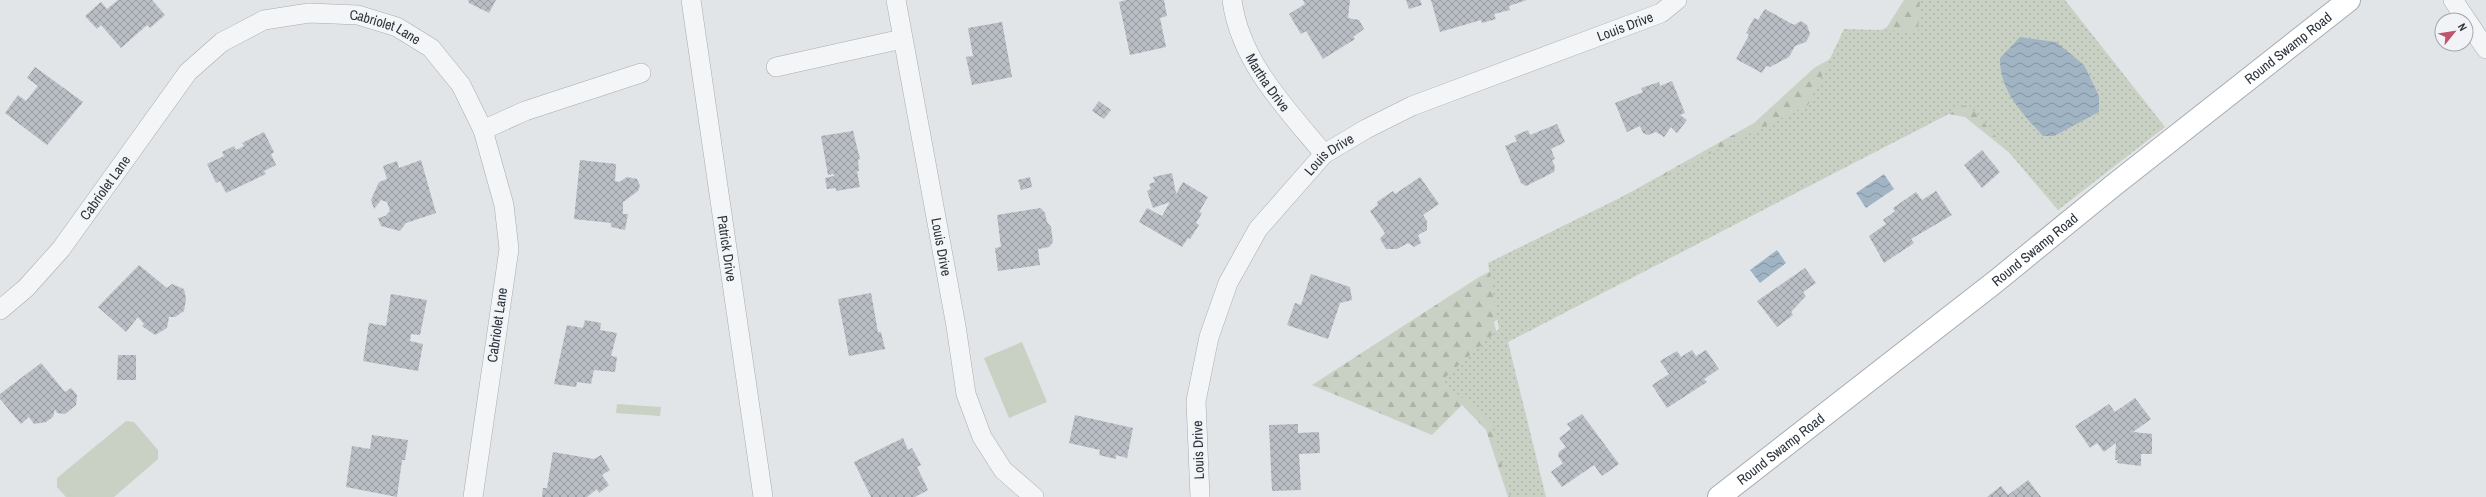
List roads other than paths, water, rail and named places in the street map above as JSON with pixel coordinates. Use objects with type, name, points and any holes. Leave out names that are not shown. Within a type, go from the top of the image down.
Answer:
[{"type":"street","name":"Patrick Drive","points":[[691,0],[763,497]]},
{"type":"street","name":"Louis Drive","points":[[896,0],[956,326],[966,394],[982,438],[1003,470],[1034,497]]},
{"type":"street","name":"Martha Drive","points":[[1232,0],[1245,45],[1266,84],[1324,154]]},
{"type":"street","name":"Louis Drive","points":[[1200,497],[1196,401],[1209,337],[1228,283],[1258,229],[1324,154],[1366,129],[1412,106],[1661,13],[1677,0]]},
{"type":"street","name":"Round Swamp Road","points":[[1719,497],[1995,282],[2114,185],[2349,0]]},
{"type":"street","points":[[2453,0],[2486,49]]},
{"type":"street","name":"Cabriolet Lane","points":[[0,310],[26,288],[61,249],[188,72],[222,42],[264,20],[309,13],[358,15],[397,27],[431,48],[461,85],[483,130],[504,205],[509,249],[473,497]]},
{"type":"street","points":[[776,66],[902,39]]},
{"type":"street","points":[[483,130],[525,111],[641,73]]},
{"type":"water","points":[[2020,37],[2056,42],[2084,65],[2099,96],[2099,112],[2054,136],[2043,136],[2020,110],[2003,81],[2000,58]]},
{"type":"water","points":[[1884,174],[1894,189],[1866,208],[1856,193]]},
{"type":"water","points":[[1777,250],[1786,263],[1760,283],[1750,270]]}]
